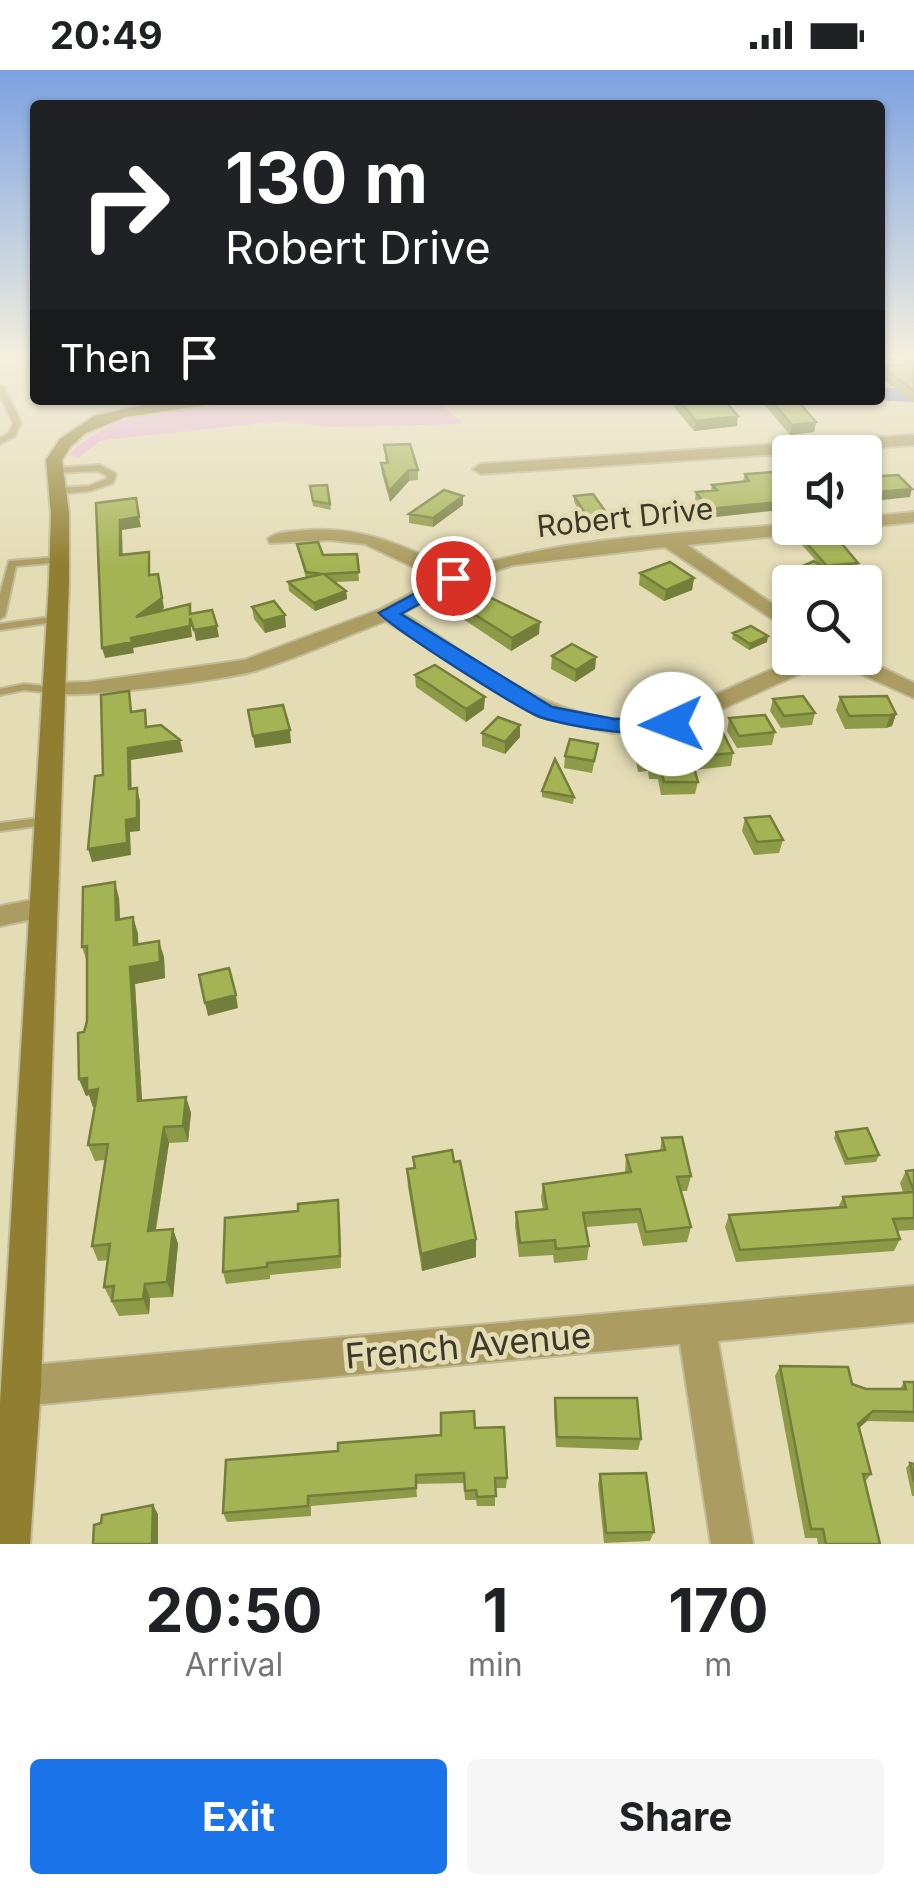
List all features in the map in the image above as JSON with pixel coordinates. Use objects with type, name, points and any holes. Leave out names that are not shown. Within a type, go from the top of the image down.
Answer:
[{"type":"main road","points":[[9,1544],[21,1386],[60,560],[54,460],[61,446],[89,426]]},
{"type":"street","points":[[481,470],[914,440]]},
{"type":"street","points":[[882,520],[914,517]]},
{"type":"street","name":"Robert Drive","points":[[53,690],[88,689],[248,666],[388,613],[453,578],[510,560],[772,531]]},
{"type":"street","points":[[277,539],[316,533],[354,535],[389,543],[453,578]]},
{"type":"street","points":[[668,541],[772,613]]},
{"type":"street","points":[[388,613],[545,712],[614,726],[672,724],[783,675]]},
{"type":"street","points":[[878,675],[914,691]]},
{"type":"street","points":[[0,916],[42,908]]},
{"type":"street","name":"French Avenue","points":[[21,1386],[914,1304]]},
{"type":"street","points":[[696,1324],[732,1544]]},
{"type":"lane","points":[[100,468],[112,474],[102,486],[56,481],[100,468]]},
{"type":"lane","points":[[0,616],[6,564],[60,560]]},
{"type":"lane","points":[[0,626],[57,619]]},
{"type":"lane","points":[[0,692],[24,688],[53,690]]},
{"type":"lane","points":[[0,827],[46,822]]},
{"type":"shaded area","points":[[238,426],[100,441],[79,457],[69,455],[109,427]]},
{"type":"building","points":[[410,444],[418,470],[409,470],[389,491],[381,463],[388,463],[384,445]]},
{"type":"building","points":[[772,472],[772,503],[708,509],[696,492],[717,490],[712,485],[749,481],[745,474]]},
{"type":"building","points":[[898,475],[912,489],[882,492],[882,476]]},
{"type":"building","points":[[327,485],[330,504],[313,501],[310,486]]},
{"type":"building","points":[[444,490],[463,496],[433,518],[409,514]]},
{"type":"building","points":[[593,494],[610,518],[589,520],[574,496]]},
{"type":"building","points":[[136,498],[139,517],[120,520],[120,555],[149,552],[149,575],[158,574],[162,598],[136,617],[190,604],[190,614],[212,610],[217,626],[194,630],[190,618],[190,626],[102,648],[96,503]]},
{"type":"building","points":[[318,542],[323,555],[357,554],[359,572],[324,574],[346,591],[314,603],[288,582],[322,574],[306,572],[297,544]]},
{"type":"building","points":[[808,545],[843,545],[858,563],[837,565],[826,565]]},
{"type":"building","points":[[670,562],[694,578],[666,590],[640,573]]},
{"type":"building","points":[[471,588],[540,622],[512,638],[447,597]]},
{"type":"building","points":[[274,601],[285,615],[263,621],[252,607]]},
{"type":"building","points":[[751,626],[768,636],[750,644],[733,633]]},
{"type":"building","points":[[572,644],[596,657],[576,670],[552,656]]},
{"type":"building","points":[[435,665],[485,697],[466,709],[415,675]]},
{"type":"building","points":[[129,691],[131,712],[145,710],[146,727],[161,725],[180,740],[128,748],[129,789],[137,788],[137,818],[126,820],[127,843],[88,849],[95,776],[103,775],[101,695]]},
{"type":"building","points":[[803,696],[815,713],[784,716],[773,699]]},
{"type":"building","points":[[887,696],[896,714],[849,716],[840,697]]},
{"type":"building","points":[[283,705],[290,730],[253,736],[248,710]]},
{"type":"building","points":[[765,715],[775,732],[739,736],[729,718]]},
{"type":"building","points":[[498,717],[520,725],[505,742],[482,733]]},
{"type":"building","points":[[721,729],[733,753],[691,757],[698,782],[664,782],[660,766],[651,767],[649,759],[640,759],[636,740],[690,739],[687,732]]},
{"type":"building","points":[[570,739],[598,744],[594,761],[565,756]]},
{"type":"building","points":[[555,759],[574,797],[542,791]]},
{"type":"building","points":[[770,816],[783,840],[757,842],[745,818]]},
{"type":"building","points":[[115,882],[116,920],[133,917],[134,945],[159,941],[160,962],[130,967],[138,1101],[186,1097],[183,1126],[164,1127],[148,1231],[173,1229],[167,1282],[145,1284],[143,1299],[112,1301],[114,1286],[104,1287],[110,1244],[92,1246],[108,1144],[88,1145],[98,1089],[87,1091],[87,1078],[79,1079],[78,1033],[84,1032],[87,1021],[83,887]]},
{"type":"building","points":[[229,968],[236,995],[205,1003],[199,975]]},
{"type":"building","points":[[867,1128],[879,1155],[847,1159],[836,1132]]},
{"type":"building","points":[[682,1137],[691,1176],[677,1177],[691,1227],[646,1232],[640,1209],[583,1213],[589,1246],[556,1249],[555,1240],[520,1243],[516,1212],[547,1209],[543,1184],[631,1172],[626,1155],[665,1150],[662,1138]]},
{"type":"building","points":[[452,1150],[454,1162],[460,1161],[476,1239],[421,1254],[407,1169],[415,1168],[413,1157]]},
{"type":"building","points":[[914,1170],[914,1191],[906,1171]]},
{"type":"building","points":[[914,1192],[914,1218],[893,1219],[900,1239],[740,1250],[729,1215],[846,1207],[843,1197]]},
{"type":"building","points":[[338,1200],[340,1256],[223,1272],[225,1218],[298,1211],[298,1204]]},
{"type":"building","points":[[780,1366],[848,1367],[852,1384],[866,1389],[906,1389],[904,1382],[914,1382],[914,1412],[873,1411],[858,1424],[871,1474],[863,1474],[880,1544],[826,1544],[823,1529],[811,1529]]},
{"type":"building","points":[[555,1398],[637,1398],[641,1439],[557,1437]]},
{"type":"building","points":[[474,1411],[475,1428],[504,1427],[507,1478],[495,1478],[496,1496],[477,1497],[476,1490],[465,1491],[464,1473],[416,1475],[416,1488],[308,1496],[308,1506],[223,1513],[226,1460],[338,1451],[338,1443],[441,1435],[441,1413]]},
{"type":"building","points":[[646,1473],[654,1532],[606,1533],[600,1474]]},
{"type":"building","points":[[153,1505],[152,1544],[93,1544],[94,1525],[101,1523],[102,1515]]},
{"type":"route","points":[[453,578],[388,613],[545,712],[614,726],[672,724]]}]
